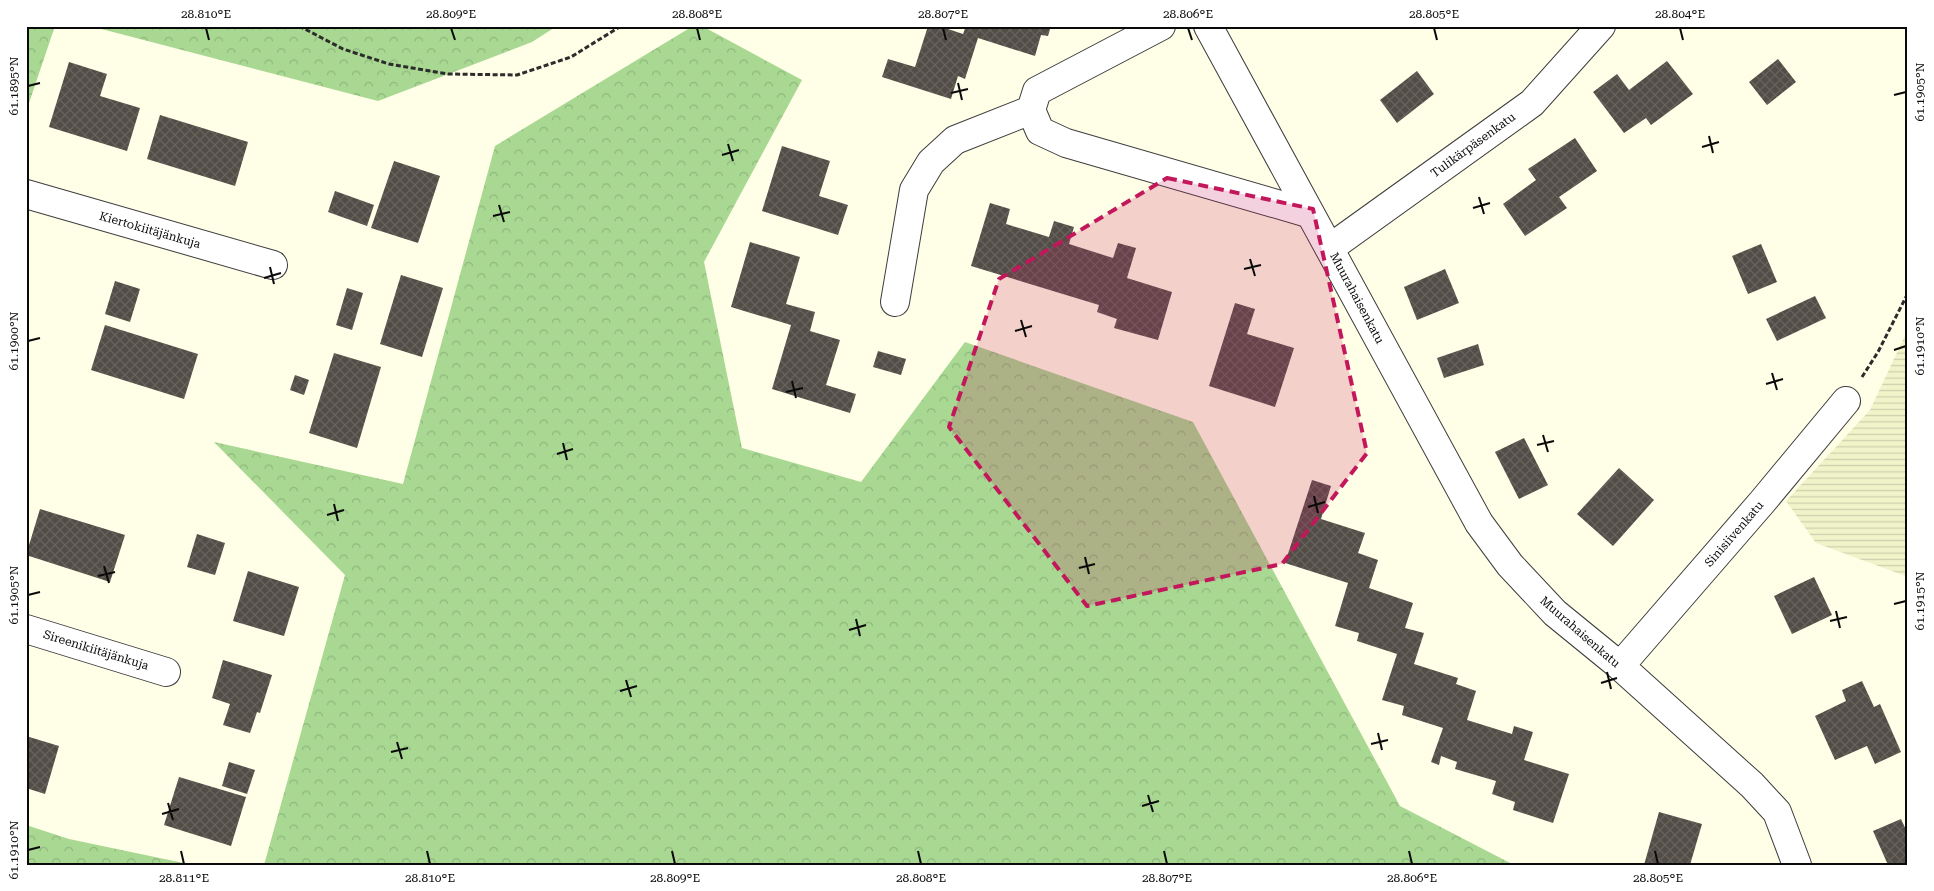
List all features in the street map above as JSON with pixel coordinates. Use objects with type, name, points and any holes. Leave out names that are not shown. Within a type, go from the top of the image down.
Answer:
[{"type":"street","points":[[1161,26],[1037,91],[1031,110],[1040,131],[1066,143],[1308,212]]},
{"type":"street","name":"Muurahaisenkatu","points":[[1208,26],[1479,523],[1510,565],[1555,613],[1620,666],[1752,785],[1777,812],[1797,865]]},
{"type":"street","name":"Tulikärpäsenkatu","points":[[1330,248],[1532,102],[1601,26]]},
{"type":"street","points":[[896,302],[914,190],[931,162],[955,140],[1031,110]]},
{"type":"street","name":"Kiertokiitäjänkuja","points":[[26,194],[273,265]]},
{"type":"street","name":"Sinisiivenkatu","points":[[1620,666],[1764,501],[1846,401]]},
{"type":"street","name":"Sireenikiitäjänkuja","points":[[26,629],[166,672]]},
{"type":"path","points":[[299,26],[343,49],[389,64],[448,74],[517,75],[571,57],[621,26]]},
{"type":"path","points":[[1846,401],[1878,352],[1908,294]]},
{"type":"highlighted area","points":[[1167,178],[1313,209],[1367,453],[1282,564],[1087,606],[949,427],[999,279]]},
{"type":"green space","points":[[26,26],[55,26],[26,112]]},
{"type":"green space","points":[[90,26],[557,26],[532,42],[378,101]]},
{"type":"green space","points":[[693,26],[702,26],[802,80],[704,262],[742,448],[861,482],[965,342],[1193,422],[1400,806],[1514,865],[264,865],[345,575],[214,442],[403,484],[495,146]]},
{"type":"green space","points":[[1908,329],[1908,577],[1816,543],[1786,501],[1870,410]]},
{"type":"green space","points":[[26,825],[69,839],[193,865],[26,865]]},
{"type":"building","points":[[928,26],[939,26],[963,34],[966,26],[1051,26],[1048,36],[1041,35],[1035,56],[978,38],[965,79],[958,76],[951,99],[882,77],[888,59],[915,67]]},
{"type":"building","points":[[1778,59],[1796,82],[1767,105],[1749,82]]},
{"type":"building","points":[[1667,61],[1693,94],[1651,125],[1646,118],[1624,133],[1593,92],[1617,74],[1629,90]]},
{"type":"building","points":[[69,62],[107,74],[100,96],[140,108],[127,151],[49,127]]},
{"type":"building","points":[[1417,71],[1434,94],[1397,123],[1380,100]]},
{"type":"building","points":[[160,115],[248,142],[235,186],[147,159]]},
{"type":"building","points":[[1575,138],[1597,171],[1559,197],[1567,208],[1525,236],[1503,204],[1536,180],[1528,169]]},
{"type":"building","points":[[782,146],[830,161],[819,196],[848,205],[838,235],[762,211]]},
{"type":"building","points":[[394,161],[440,176],[418,243],[371,228]]},
{"type":"building","points":[[335,191],[374,205],[367,226],[328,212]]},
{"type":"building","points":[[990,203],[1010,209],[1006,224],[1049,237],[1054,221],[1074,227],[1069,244],[1113,258],[1118,243],[1136,248],[1127,278],[1172,292],[1158,340],[1114,328],[1117,319],[1097,312],[1099,305],[971,266]]},
{"type":"building","points":[[750,242],[800,257],[786,304],[815,312],[810,331],[840,340],[826,385],[856,394],[850,413],[772,389],[791,325],[731,307]]},
{"type":"building","points":[[1761,244],[1777,282],[1748,294],[1732,256]]},
{"type":"building","points":[[1445,269],[1459,303],[1417,320],[1404,287]]},
{"type":"building","points":[[401,275],[443,288],[422,357],[380,344]]},
{"type":"building","points":[[115,281],[140,289],[130,322],[105,314]]},
{"type":"building","points":[[347,288],[363,293],[352,330],[336,325]]},
{"type":"building","points":[[1815,296],[1826,318],[1777,341],[1766,319]]},
{"type":"building","points":[[1235,303],[1255,309],[1247,334],[1294,348],[1275,407],[1209,386]]},
{"type":"building","points":[[105,325],[198,354],[184,399],[91,370]]},
{"type":"building","points":[[1478,344],[1484,365],[1444,378],[1437,358]]},
{"type":"building","points":[[878,351],[906,359],[901,375],[873,367]]},
{"type":"building","points":[[334,353],[381,367],[357,448],[309,433]]},
{"type":"building","points":[[295,375],[309,380],[304,395],[290,390]]},
{"type":"building","points":[[1524,438],[1548,485],[1519,499],[1495,452]]},
{"type":"building","points":[[1619,468],[1654,500],[1613,546],[1577,514]]},
{"type":"building","points":[[1312,480],[1331,486],[1321,519],[1365,533],[1358,553],[1378,560],[1369,588],[1413,603],[1405,628],[1424,633],[1414,664],[1458,678],[1456,684],[1476,691],[1467,720],[1512,734],[1514,726],[1533,732],[1524,760],[1569,774],[1553,823],[1513,810],[1515,802],[1492,794],[1496,781],[1455,769],[1457,762],[1441,756],[1439,765],[1431,762],[1443,728],[1402,715],[1404,706],[1382,700],[1397,654],[1357,641],[1359,633],[1335,626],[1348,583],[1285,563]]},
{"type":"building","points":[[40,509],[125,535],[110,582],[26,555]]},
{"type":"building","points":[[197,534],[225,543],[215,575],[187,567]]},
{"type":"building","points":[[248,571],[299,587],[284,636],[233,621]]},
{"type":"building","points":[[1814,577],[1832,615],[1792,634],[1774,596]]},
{"type":"building","points":[[223,660],[272,675],[260,713],[257,712],[250,733],[223,725],[230,704],[212,698]]},
{"type":"building","points":[[1862,681],[1874,707],[1880,704],[1901,752],[1875,764],[1867,746],[1835,760],[1815,716],[1846,701],[1842,690]]},
{"type":"building","points":[[26,736],[59,746],[45,794],[26,788]]},
{"type":"building","points":[[229,762],[255,770],[247,794],[222,786]]},
{"type":"building","points":[[179,777],[246,797],[231,846],[164,825]]},
{"type":"building","points":[[1659,812],[1702,824],[1690,865],[1644,865]]},
{"type":"building","points":[[1901,819],[1908,834],[1908,864],[1888,865],[1873,831]]}]
